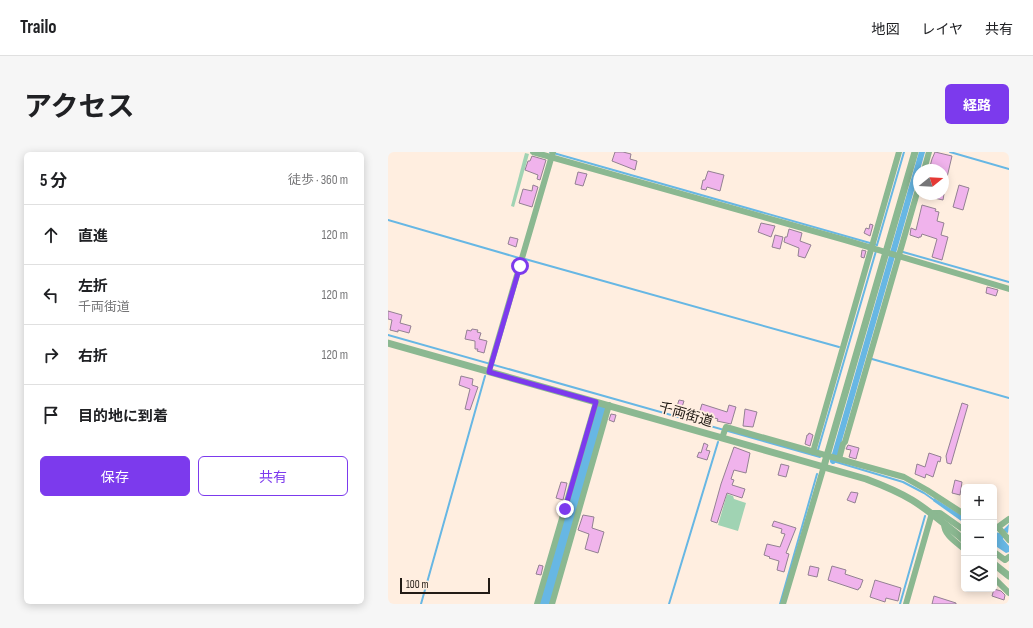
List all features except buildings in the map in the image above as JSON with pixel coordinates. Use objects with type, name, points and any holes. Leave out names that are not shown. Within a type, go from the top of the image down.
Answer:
[{"type":"street","points":[[533,152],[552,155],[882,250],[1009,289]]},
{"type":"street","points":[[783,604],[824,466],[834,457],[845,442],[882,250],[899,152]]},
{"type":"street","points":[[813,452],[915,152]]},
{"type":"street","points":[[925,164],[928,152]]},
{"type":"street","points":[[491,367],[552,155]]},
{"type":"street","points":[[834,457],[882,250],[913,196]]},
{"type":"street","name":"千両街道","points":[[388,343],[491,367],[596,402],[724,433],[824,466],[866,478],[913,500],[961,538]]},
{"type":"street","points":[[537,604],[596,402]]},
{"type":"street","points":[[552,604],[609,405]]},
{"type":"street","points":[[724,433],[726,427],[904,478],[927,490],[961,512]]},
{"type":"street","points":[[906,604],[932,514],[940,513],[961,528]]},
{"type":"street","points":[[1009,518],[1000,530],[1009,540]]},
{"type":"street","points":[[944,524],[944,529],[947,534],[961,546]]},
{"type":"street","points":[[997,554],[1005,560],[1009,557]]},
{"type":"street","points":[[997,566],[1009,576]]},
{"type":"street","points":[[997,581],[1009,593]]},
{"type":"green space","points":[[525,153],[529,154],[514,207],[511,206]]},
{"type":"green space","points":[[727,494],[733,496],[734,499],[746,503],[738,531],[718,525]]},
{"type":"water","points":[[934,498],[961,515],[961,521],[933,501]]},
{"type":"water","points":[[1009,524],[1008,533],[1005,532],[1003,539],[1009,546],[1009,552],[1006,553],[997,547],[997,532],[1000,533]]},
{"type":"waterway","points":[[550,152],[877,245]]},
{"type":"waterway","points":[[877,245],[904,152]]},
{"type":"waterway","points":[[833,461],[922,152]]},
{"type":"waterway","points":[[950,152],[1009,169]]},
{"type":"waterway","points":[[388,220],[519,258]]},
{"type":"waterway","points":[[818,450],[876,251]]},
{"type":"waterway","points":[[903,252],[1009,282]]},
{"type":"waterway","points":[[525,259],[839,347]]},
{"type":"waterway","points":[[388,335],[820,457]]},
{"type":"waterway","points":[[872,359],[1009,398]]},
{"type":"waterway","points":[[421,604],[485,376]]},
{"type":"waterway","points":[[545,604],[600,409]]},
{"type":"waterway","points":[[669,604],[718,442]]},
{"type":"waterway","points":[[833,461],[903,482],[934,500]]},
{"type":"waterway","points":[[780,604],[817,474]]},
{"type":"waterway","points":[[900,604],[925,516]]},
{"type":"route","points":[[520,266],[489,372],[596,402],[565,509]]}]
